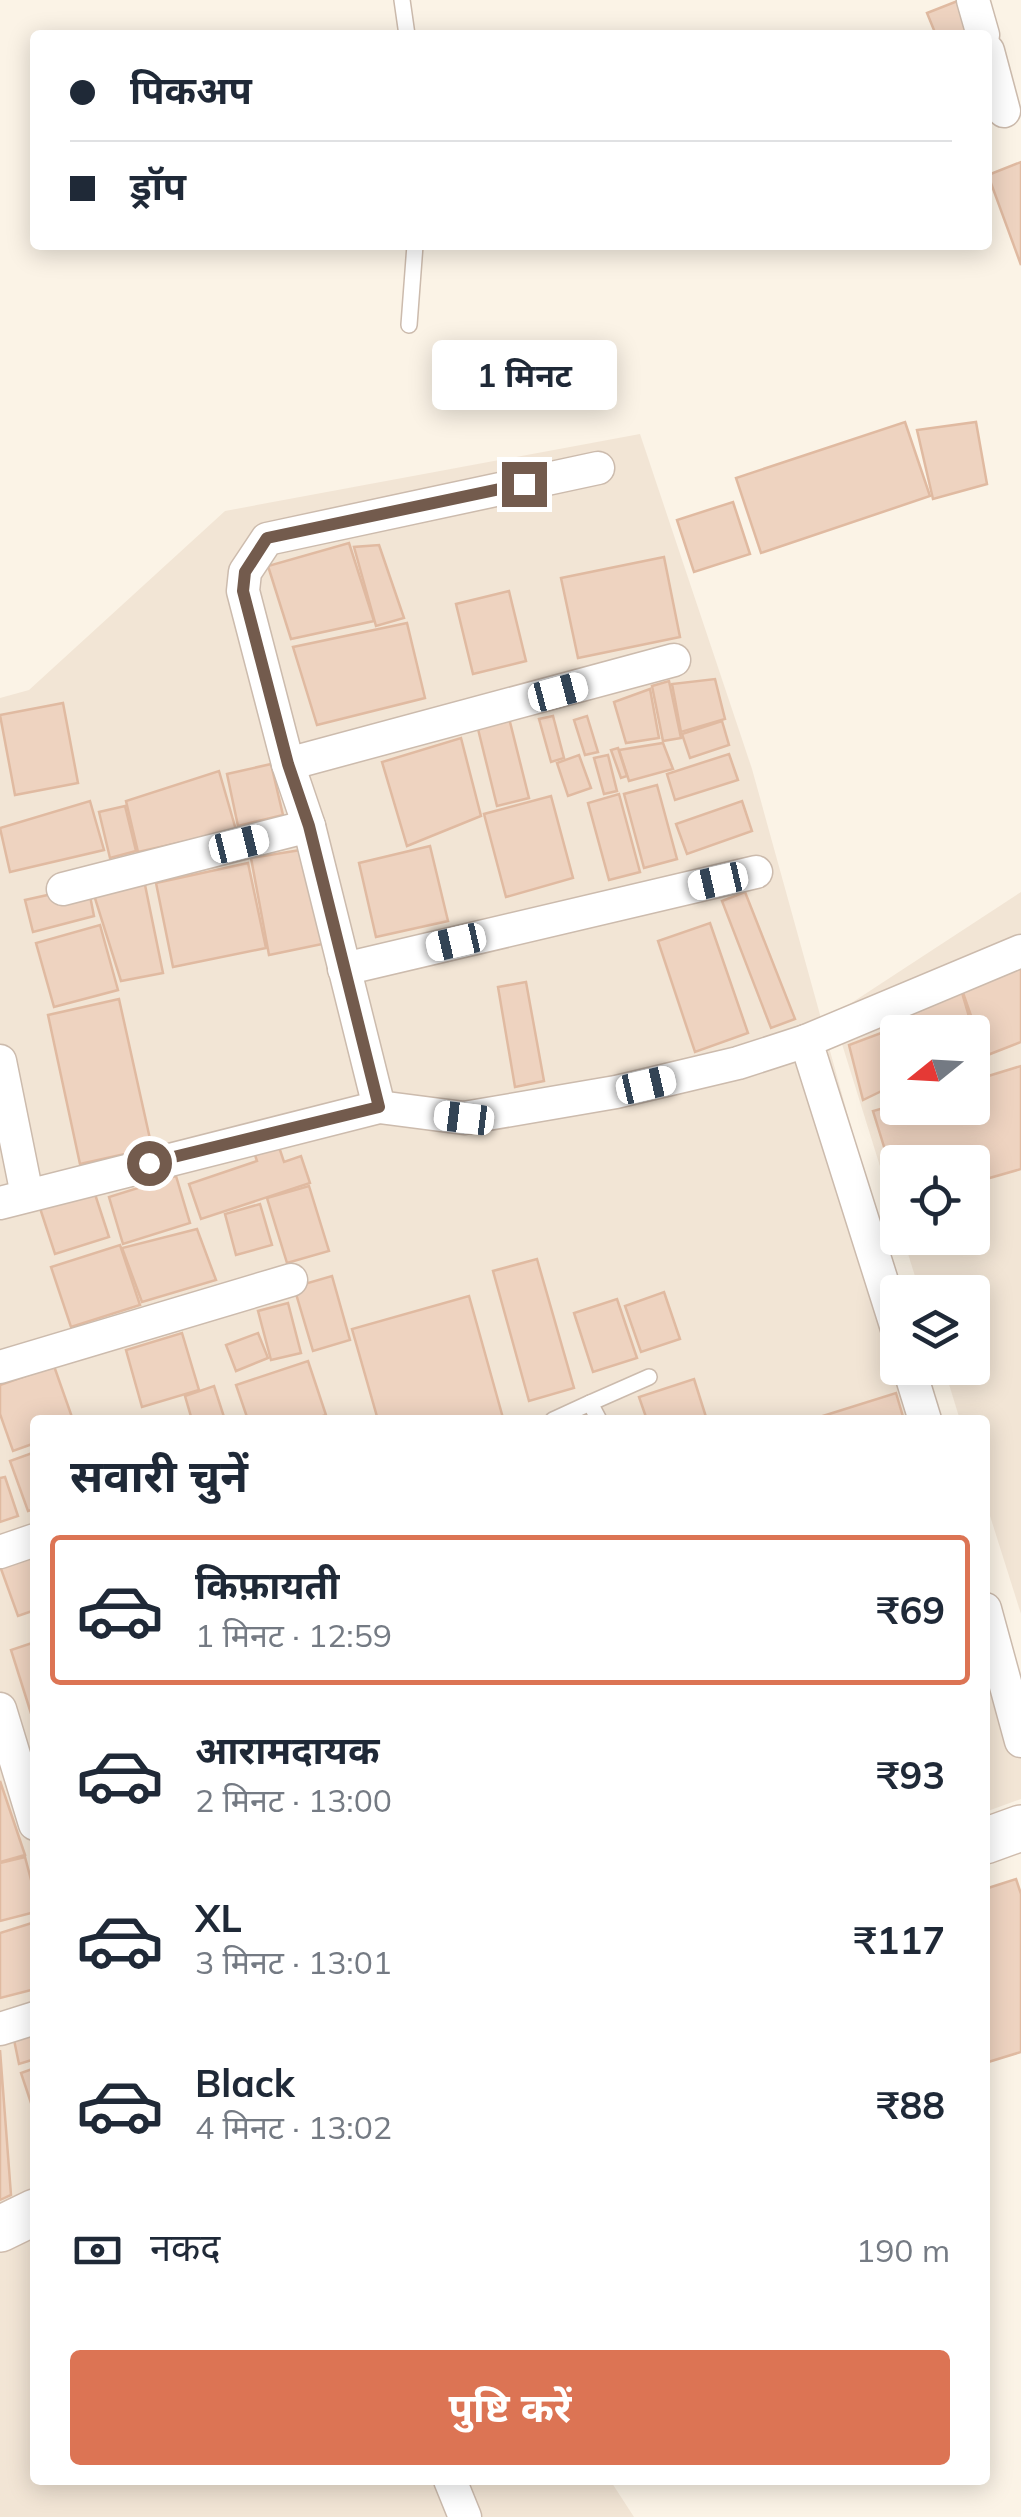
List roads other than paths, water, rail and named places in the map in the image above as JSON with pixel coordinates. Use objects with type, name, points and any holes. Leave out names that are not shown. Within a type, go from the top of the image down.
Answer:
[{"type":"street","points":[[973,0],[982,30]]},
{"type":"street","points":[[992,66],[1004,111]]},
{"type":"street","points":[[379,1107],[309,826],[288,764],[243,591],[245,572],[267,538],[598,468]]},
{"type":"street","points":[[288,764],[674,660]]},
{"type":"street","points":[[63,889],[309,826]]},
{"type":"street","points":[[344,969],[756,872]]},
{"type":"street","points":[[0,1061],[14,1199],[379,1107],[464,1118],[616,1092],[738,1063],[806,1041],[1021,951]]},
{"type":"street","points":[[806,1041],[880,1275]]},
{"type":"street","points":[[0,1368],[292,1280]]},
{"type":"street","points":[[914,1385],[923,1415]]},
{"type":"street","points":[[0,1552],[30,1542]]},
{"type":"street","points":[[990,1630],[1021,1741]]},
{"type":"street","points":[[0,1708],[30,1807]]},
{"type":"street","points":[[990,1839],[1021,1828]]},
{"type":"street","points":[[0,2029],[30,2020]]},
{"type":"street","points":[[0,2228],[30,2214]]},
{"type":"street","points":[[452,2485],[465,2517]]},
{"type":"lane","points":[[402,0],[406,30]]},
{"type":"lane","points":[[409,325],[415,250]]},
{"type":"lane","points":[[564,1415],[648,1376]]},
{"type":"lane","points":[[590,1403],[596,1415]]}]
